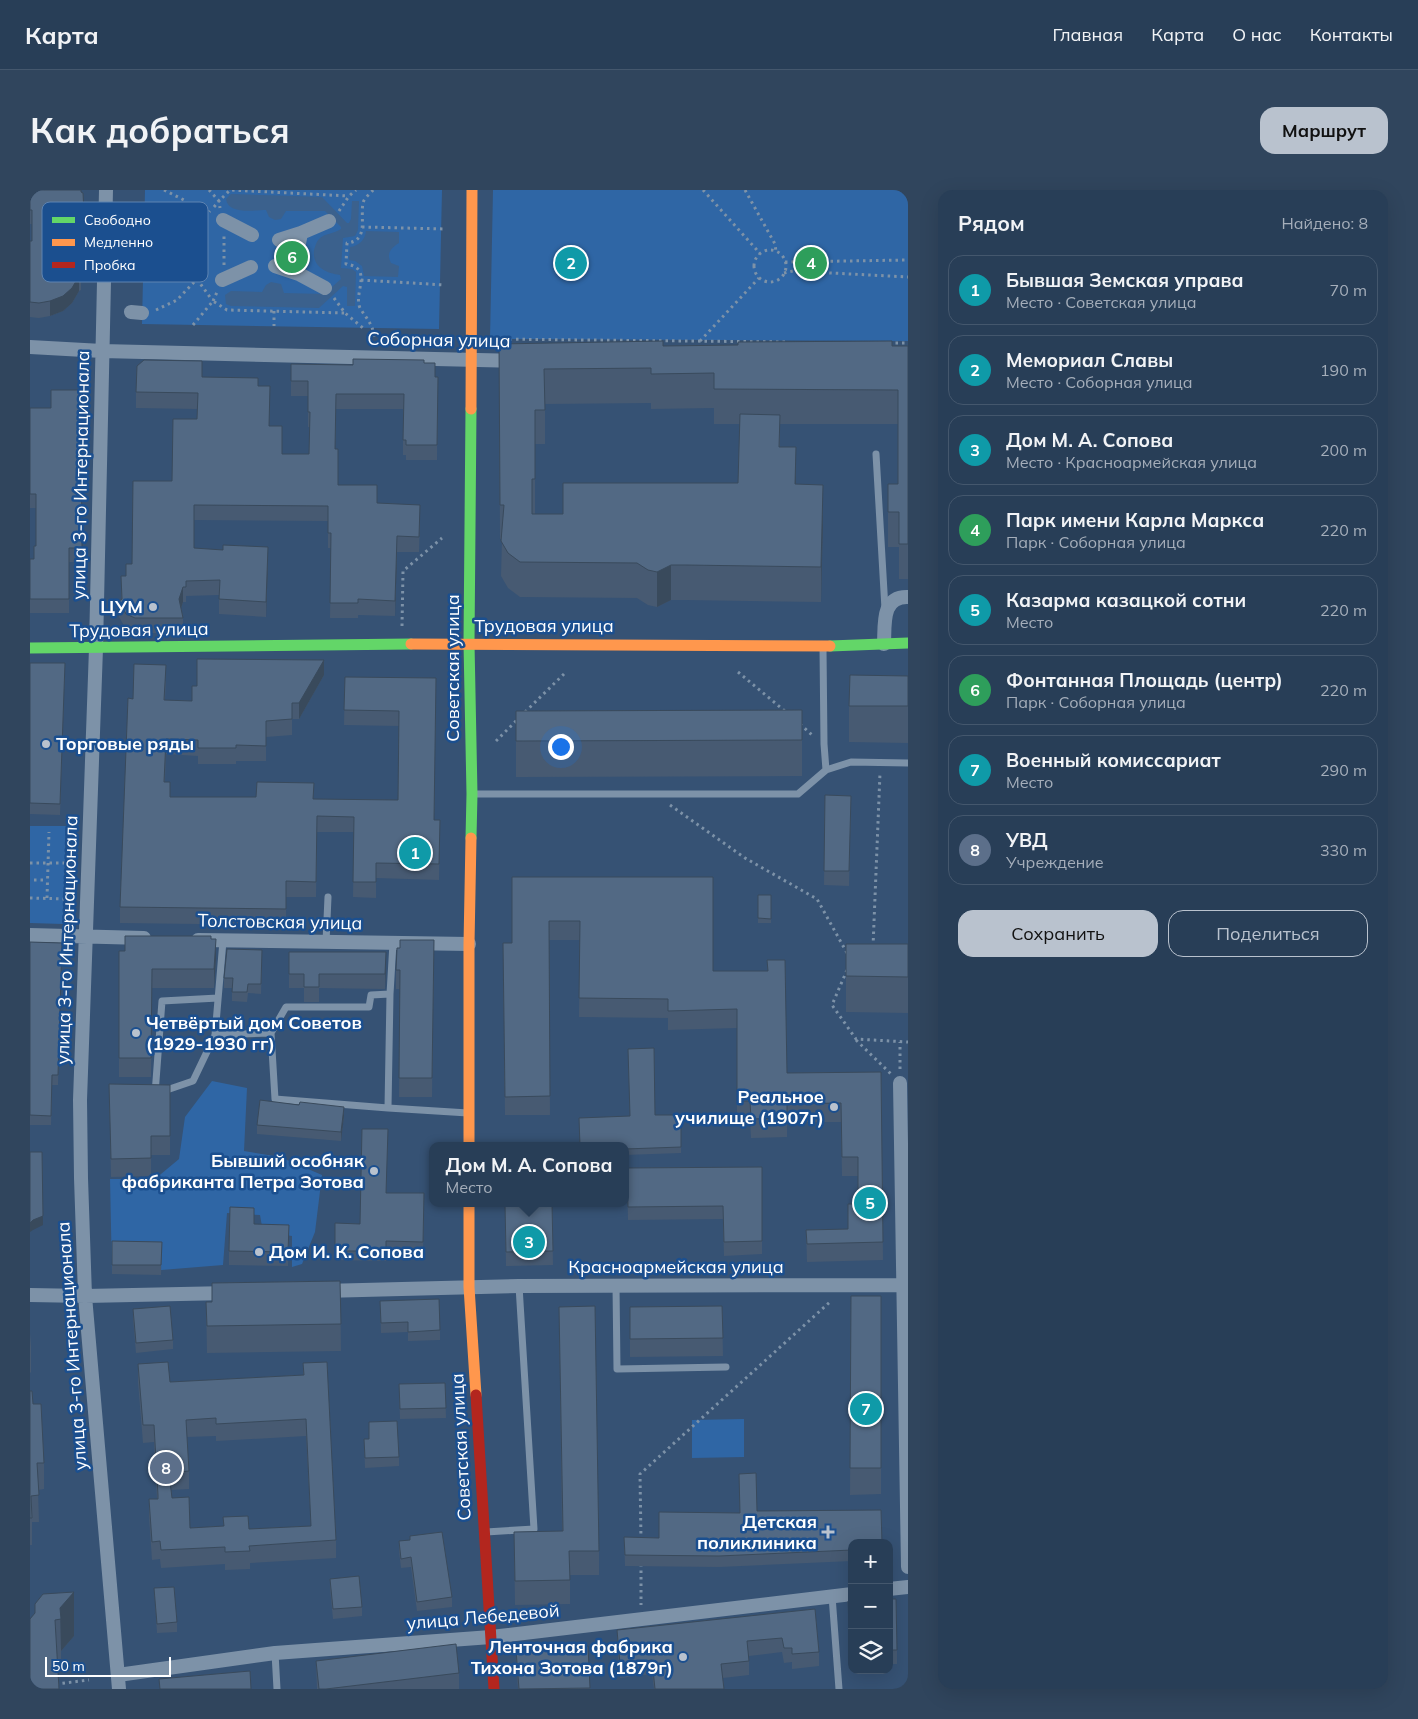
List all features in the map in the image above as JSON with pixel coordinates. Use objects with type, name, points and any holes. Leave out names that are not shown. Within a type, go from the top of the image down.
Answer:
[{"type":"street","name":"Советская улица","points":[[469,1142],[469,944],[472,794],[469,643],[472,190]]},
{"type":"street","points":[[223,220],[252,235]]},
{"type":"street","points":[[279,240],[329,221]]},
{"type":"street","points":[[299,274],[297,254],[301,233]]},
{"type":"street","points":[[275,266],[299,274],[325,288]]},
{"type":"street","points":[[222,280],[250,267]]},
{"type":"street","name":"улица 3-го Интернационала","points":[[104,282],[96,648],[80,1100],[85,1296],[119,1682]]},
{"type":"street","name":"Соборная улица","points":[[30,347],[102,351],[532,361]]},
{"type":"street","points":[[884,644],[885,614],[890,603],[896,598],[908,597]]},
{"type":"street","name":"Трудовая улица","points":[[30,648],[469,643],[823,646],[908,643]]},
{"type":"street","points":[[30,935],[154,938]]},
{"type":"street","name":"Толстовская улица","points":[[184,939],[469,944]]},
{"type":"street","points":[[900,1083],[908,1567]]},
{"type":"street","name":"Советская улица","points":[[469,1207],[469,1287],[494,1689]]},
{"type":"street","name":"Красноармейская улица","points":[[312,1291],[519,1286],[902,1285]]},
{"type":"street","points":[[30,1295],[85,1296],[242,1292]]},
{"type":"street","points":[[893,1589],[908,1587]]},
{"type":"street","name":"улица Лебедевой","points":[[119,1682],[275,1653],[491,1637],[848,1594]]},
{"type":"lane","points":[[876,454],[885,614]]},
{"type":"lane","points":[[823,646],[826,770]]},
{"type":"lane","points":[[472,794],[798,794],[826,770],[851,762],[908,763]]},
{"type":"lane","points":[[326,942],[328,897]]},
{"type":"lane","points":[[218,998],[162,1001],[155,1094],[193,1081],[215,1035],[224,941]]},
{"type":"lane","points":[[388,1108],[393,943]]},
{"type":"lane","points":[[390,994],[371,995],[369,1007],[286,1007],[271,1033],[275,1099],[469,1113]]},
{"type":"lane","points":[[215,1035],[271,1033]]},
{"type":"lane","points":[[483,1532],[534,1529],[519,1286]]},
{"type":"lane","points":[[616,1286],[617,1369],[726,1367]]},
{"type":"lane","points":[[832,1596],[839,1689]]},
{"type":"lane","points":[[275,1653],[277,1689]]},
{"type":"path","points":[[164,190],[186,202]]},
{"type":"path","points":[[193,325],[213,301],[222,280],[225,248],[223,220],[219,201],[209,190]]},
{"type":"path","points":[[208,213],[230,190],[349,196]]},
{"type":"path","points":[[339,210],[356,190]]},
{"type":"path","points":[[372,190],[363,201],[360,237],[347,244],[346,264],[356,266],[360,271],[359,306],[373,328],[374,337]]},
{"type":"path","points":[[703,190],[760,254]]},
{"type":"path","points":[[745,190],[775,244],[776,252]]},
{"type":"path","points":[[362,227],[446,229]]},
{"type":"path","points":[[784,273],[785,262],[782,256],[776,252],[767,251],[760,254],[756,259],[754,269],[759,278],[770,282],[776,281],[784,273],[792,271],[908,277]]},
{"type":"path","points":[[785,262],[908,260]]},
{"type":"path","points":[[700,341],[759,278]]},
{"type":"path","points":[[361,280],[445,284]]},
{"type":"path","points":[[137,312],[150,313],[177,300],[195,282]]},
{"type":"path","points":[[200,282],[213,301],[227,310],[345,313]]},
{"type":"path","points":[[336,300],[345,313],[363,328]]},
{"type":"path","points":[[274,311],[274,326]]},
{"type":"path","points":[[490,339],[788,342]]},
{"type":"path","points":[[887,343],[908,343]]},
{"type":"path","points":[[402,632],[403,571],[442,538]]},
{"type":"path","points":[[496,741],[565,672]]},
{"type":"path","points":[[738,672],[788,714]]},
{"type":"path","points":[[795,720],[824,744]]},
{"type":"path","points":[[872,950],[880,763]]},
{"type":"path","points":[[654,794],[745,858],[817,899],[851,960]]},
{"type":"path","points":[[47,898],[48,832]]},
{"type":"path","points":[[30,863],[69,863]]},
{"type":"path","points":[[34,880],[47,880]]},
{"type":"path","points":[[30,898],[67,899]]},
{"type":"path","points":[[847,969],[832,1005],[856,1039],[900,1083]]},
{"type":"path","points":[[856,1039],[908,1043]]},
{"type":"path","points":[[900,1042],[900,1083]]},
{"type":"path","points":[[641,1542],[640,1474],[837,1295]]},
{"type":"path","points":[[641,1561],[642,1619]]},
{"type":"path","points":[[56,1684],[89,1680]]},
{"type":"shaded area","points":[[145,190],[442,190],[439,329],[142,324],[143,282],[208,282],[208,202],[145,202]]},
{"type":"shaded area","points":[[493,190],[908,190],[908,341],[490,339]]},
{"type":"shaded area","points":[[231,194],[322,197],[347,223],[351,219],[352,201],[359,201],[358,230],[355,236],[343,238],[341,268],[352,269],[356,272],[355,306],[347,306],[347,287],[343,286],[319,308],[231,306],[226,304],[225,295],[231,291],[262,292],[266,285],[271,282],[281,284],[284,293],[324,294],[341,279],[340,275],[325,271],[315,261],[314,250],[319,239],[341,229],[325,211],[286,211],[281,219],[275,220],[269,217],[266,210],[236,210],[228,204],[226,199]]},
{"type":"shaded area","points":[[366,231],[399,232],[399,243],[389,254],[391,263],[399,266],[398,277],[364,276],[362,266],[355,261],[349,260],[350,247],[361,242]]},
{"type":"shaded area","points":[[30,826],[66,826],[63,924],[30,923]]},
{"type":"shaded area","points":[[212,1081],[247,1088],[244,1151],[280,1157],[322,1175],[315,1232],[302,1264],[292,1267],[292,1236],[263,1232],[260,1215],[227,1213],[223,1265],[112,1274],[110,1179],[155,1179],[179,1159],[185,1117]]},
{"type":"shaded area","points":[[744,1419],[744,1457],[692,1458],[692,1420]]},
{"type":"building","points":[[30,190],[81,190],[83,193],[83,202],[42,202],[42,282],[76,282],[63,296],[39,303],[30,302],[32,210],[30,210]]},
{"type":"building","points":[[663,341],[663,346],[738,345],[738,342],[892,341],[892,346],[908,346],[908,544],[899,544],[899,512],[888,512],[888,484],[898,484],[898,390],[714,389],[714,373],[651,374],[651,368],[544,369],[545,410],[535,410],[535,479],[532,479],[532,514],[563,514],[563,483],[738,483],[740,414],[780,415],[779,447],[796,447],[795,484],[823,485],[821,567],[671,565],[657,572],[648,570],[637,563],[520,562],[508,553],[501,541],[504,505],[500,505],[499,344]]},
{"type":"building","points":[[353,359],[424,360],[424,363],[435,363],[435,377],[438,377],[437,445],[406,445],[406,440],[403,440],[404,394],[336,394],[335,449],[338,449],[338,485],[377,485],[377,503],[420,505],[419,537],[397,536],[395,601],[358,599],[358,603],[330,603],[331,533],[328,533],[328,506],[194,505],[194,548],[223,550],[223,545],[268,547],[266,602],[219,599],[220,580],[186,581],[186,587],[183,587],[179,599],[183,618],[135,618],[126,614],[119,601],[122,599],[121,576],[126,576],[126,564],[132,564],[133,481],[172,481],[173,419],[197,419],[198,393],[136,392],[137,366],[144,360],[202,361],[202,377],[258,378],[258,386],[270,386],[269,426],[282,426],[282,454],[309,454],[310,412],[308,412],[308,381],[291,381],[291,364],[353,365]]},
{"type":"building","points":[[51,390],[83,390],[83,408],[81,407],[82,548],[69,548],[69,599],[30,599],[30,559],[34,559],[34,546],[36,546],[36,494],[30,494],[30,408],[51,408]]},
{"type":"building","points":[[197,659],[324,660],[299,703],[292,703],[292,719],[266,721],[266,746],[236,745],[236,748],[198,748],[198,740],[166,739],[164,782],[170,782],[170,797],[256,797],[257,782],[314,783],[313,799],[398,800],[399,711],[344,710],[345,677],[436,678],[434,820],[440,820],[439,864],[376,863],[376,882],[353,882],[354,817],[317,816],[316,882],[286,881],[286,909],[120,907],[128,698],[133,699],[134,664],[166,665],[164,700],[192,701],[192,686],[197,686]]},
{"type":"building","name":"Торговые ряды","points":[[30,663],[65,663],[60,804],[30,803]]},
{"type":"building","points":[[850,675],[908,676],[908,706],[849,706]]},
{"type":"building","points":[[802,710],[802,740],[516,741],[516,711]]},
{"type":"building","points":[[825,795],[851,796],[849,871],[824,871]]},
{"type":"building","points":[[512,877],[713,877],[713,971],[768,971],[767,960],[785,960],[787,1073],[881,1072],[883,1242],[807,1244],[806,1230],[848,1229],[848,1204],[858,1204],[858,1157],[842,1157],[841,1103],[787,1104],[787,1118],[751,1119],[750,1101],[737,1101],[737,1009],[668,1011],[668,999],[579,998],[580,921],[549,921],[550,1096],[505,1097],[503,943],[512,943]]},
{"type":"building","points":[[758,895],[771,895],[771,919],[758,918]]},
{"type":"building","name":"Четвёртый дом Советов (1929-1930 гг)","points":[[125,936],[211,936],[211,939],[216,939],[214,969],[152,969],[151,1058],[119,1058],[119,951],[125,951]]},
{"type":"building","points":[[400,940],[434,940],[432,1078],[399,1078],[400,970],[396,970],[397,948],[400,948]]},
{"type":"building","points":[[30,942],[62,943],[58,1075],[52,1075],[51,1116],[30,1115]]},
{"type":"building","points":[[846,944],[908,944],[908,977],[846,976]]},
{"type":"building","points":[[227,949],[262,950],[261,984],[248,984],[247,992],[232,992],[233,978],[224,978]]},
{"type":"building","points":[[289,952],[386,952],[385,974],[319,974],[319,987],[304,987],[304,974],[289,974]]},
{"type":"building","points":[[654,1048],[655,1115],[681,1115],[681,1147],[629,1149],[629,1142],[580,1142],[579,1118],[630,1116],[628,1049]]},
{"type":"building","points":[[109,1084],[170,1085],[170,1136],[151,1136],[151,1158],[111,1159]]},
{"type":"building","points":[[260,1100],[299,1105],[300,1102],[344,1107],[341,1132],[257,1125]]},
{"type":"building","name":"Бывший особняк фабриканта Петра Зотова","points":[[362,1129],[388,1129],[386,1193],[424,1193],[423,1242],[386,1241],[386,1251],[335,1251],[335,1223],[360,1224]]},
{"type":"building","points":[[30,1152],[42,1152],[43,1216],[30,1223]]},
{"type":"building","points":[[762,1167],[762,1241],[724,1242],[723,1206],[629,1207],[629,1168]]},
{"type":"building","points":[[230,1207],[254,1208],[254,1224],[289,1225],[288,1252],[229,1251]]},
{"type":"building","points":[[505,1207],[552,1207],[553,1251],[506,1252]]},
{"type":"building","points":[[112,1241],[162,1242],[161,1265],[112,1265]]},
{"type":"building","points":[[340,1281],[341,1324],[207,1326],[206,1302],[212,1302],[212,1283]]},
{"type":"building","points":[[851,1296],[881,1296],[881,1468],[850,1468]]},
{"type":"building","points":[[439,1299],[440,1330],[408,1332],[408,1322],[381,1323],[380,1301]]},
{"type":"building","points":[[170,1306],[173,1340],[136,1343],[133,1309]]},
{"type":"building","points":[[595,1306],[599,1551],[569,1551],[570,1580],[515,1581],[514,1532],[563,1531],[559,1307]]},
{"type":"building","points":[[722,1306],[723,1338],[630,1339],[630,1307]]},
{"type":"building","points":[[168,1362],[170,1382],[304,1375],[303,1363],[327,1362],[336,1540],[249,1546],[250,1551],[225,1552],[225,1547],[161,1550],[160,1541],[152,1542],[149,1499],[158,1499],[154,1425],[143,1425],[138,1364]],"holes":[[[216,1418],[216,1424],[306,1419],[311,1526],[249,1529],[248,1516],[223,1517],[224,1526],[190,1528],[189,1497],[172,1498],[169,1473],[189,1471],[186,1420]]]},
{"type":"building","points":[[445,1383],[446,1408],[400,1409],[399,1384]]},
{"type":"building","points":[[30,1391],[32,1391],[33,1404],[41,1404],[44,1463],[37,1463],[39,1495],[31,1496],[32,1518],[30,1518]]},
{"type":"building","points":[[397,1421],[399,1457],[365,1458],[364,1439],[369,1439],[369,1422]]},
{"type":"building","points":[[756,1473],[757,1511],[881,1510],[882,1539],[848,1539],[848,1550],[719,1556],[625,1555],[624,1537],[659,1538],[659,1512],[740,1513],[739,1474]]},
{"type":"building","points":[[442,1532],[452,1597],[417,1602],[411,1557],[401,1559],[399,1541],[410,1540],[410,1536]]},
{"type":"building","points":[[359,1576],[362,1607],[333,1609],[330,1579]]},
{"type":"building","points":[[174,1587],[177,1622],[157,1624],[154,1588]]},
{"type":"building","points":[[74,1592],[60,1608],[61,1619],[55,1620],[59,1689],[30,1689],[30,1619],[35,1613],[35,1604],[43,1594]]},
{"type":"building","points":[[893,1599],[896,1599],[897,1650],[893,1650]]},
{"type":"building","name":"Ленточная фабрика Тихона Зотова (1879г)","points":[[815,1609],[819,1652],[792,1654],[792,1648],[784,1648],[782,1638],[747,1641],[749,1661],[721,1664],[724,1689],[655,1689],[652,1660],[620,1664],[617,1630]]},
{"type":"building","points":[[456,1644],[459,1673],[319,1689],[316,1661]]},
{"type":"building","points":[[588,1646],[590,1688],[519,1689],[516,1650]]},
{"type":"building","points":[[250,1671],[251,1689],[160,1689],[159,1679]]},
{"type":"traffic: fast","points":[[471,409],[469,643],[471,838]]},
{"type":"traffic: fast","points":[[830,646],[908,643]]},
{"type":"traffic: fast","points":[[30,648],[411,644]]},
{"type":"traffic: slow","points":[[471,409],[472,190]]},
{"type":"traffic: slow","points":[[411,644],[830,646]]},
{"type":"traffic: slow","points":[[469,1142],[471,838]]},
{"type":"traffic: slow","points":[[469,1207],[469,1287],[476,1395]]},
{"type":"traffic: jam","points":[[476,1395],[494,1689]]},
{"type":"place","name":"Фонтанная Площадь (центр)","points":[[292,257]]},
{"type":"place","name":"Мемориал Славы","points":[[571,263]]},
{"type":"place","name":"Парк имени Карла Маркса","points":[[811,263]]},
{"type":"place","name":"ЦУМ","points":[[153,607]]},
{"type":"place","name":"Торговые ряды","points":[[46,744]]},
{"type":"place","name":"Бывшая Земская управа","points":[[415,853]]},
{"type":"place","name":"Четвёртый дом Советов (1929-1930 гг)","points":[[136,1033]]},
{"type":"place","name":"Реальное училище (1907г)","points":[[834,1107]]},
{"type":"place","name":"Бывший особняк фабриканта Петра Зотова","points":[[374,1171]]},
{"type":"place","name":"Казарма казацкой сотни","points":[[870,1203]]},
{"type":"place","name":"Дом М. А. Сопова","points":[[529,1242]]},
{"type":"place","name":"Дом И. К. Сопова","points":[[259,1252]]},
{"type":"place","name":"Военный комиссариат","points":[[866,1409]]},
{"type":"place","name":"УВД","points":[[166,1468]]},
{"type":"place","name":"Детская поликлиника","points":[[828,1532]]},
{"type":"place","name":"Ленточная фабрика Тихона Зотова (1879г)","points":[[683,1657]]}]
